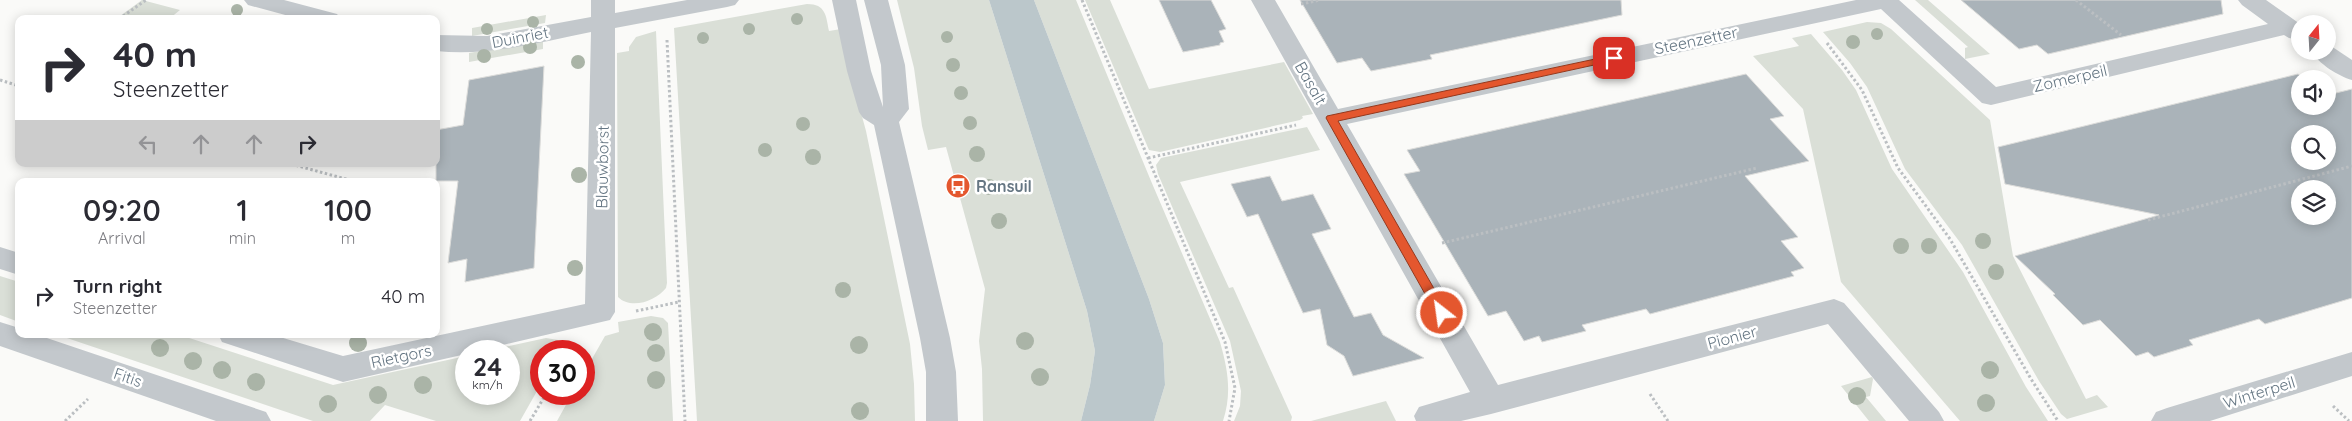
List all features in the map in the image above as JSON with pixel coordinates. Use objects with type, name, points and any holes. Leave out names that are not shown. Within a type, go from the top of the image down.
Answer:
[{"type":"street","points":[[256,0],[314,15]]},
{"type":"street","points":[[603,11],[665,11],[727,0]]},
{"type":"street","points":[[844,0],[859,71],[872,112],[886,120],[935,338],[940,372],[942,421]]},
{"type":"street","points":[[876,0],[893,65],[896,109],[886,120]]},
{"type":"street","name":"Basalt","points":[[1263,0],[1491,401]]},
{"type":"street","name":"Steenzetter","points":[[1331,118],[1885,0]]},
{"type":"street","name":"Zomerpeil","points":[[1885,0],[1992,97],[2291,32]]},
{"type":"street","points":[[2250,0],[2291,29]]},
{"type":"street","name":"Duinriet","points":[[440,43],[487,44],[603,11]]},
{"type":"street","name":"Blauwborst","points":[[603,11],[614,312]]},
{"type":"street","points":[[2335,60],[2352,72]]},
{"type":"street","points":[[0,258],[15,263]]},
{"type":"street","name":"Pionier","points":[[1491,401],[1834,311],[1928,421]]},
{"type":"street","name":"Rietgors","points":[[246,338],[343,369],[614,312]]},
{"type":"street","name":"Fitis","points":[[0,334],[255,421]]},
{"type":"street","name":"Winterpeil","points":[[2167,421],[2352,364]]},
{"type":"street","points":[[1432,421],[1430,416],[1491,401]]},
{"type":"path","points":[[125,15],[146,0]]},
{"type":"path","points":[[1082,0],[1225,342],[1235,388],[1229,421]]},
{"type":"path","points":[[1296,5],[1320,0]]},
{"type":"path","points":[[2076,0],[2127,40]]},
{"type":"path","points":[[665,11],[685,421]]},
{"type":"path","points":[[1822,39],[1846,67],[1862,90],[1898,168],[1950,239],[2031,379],[2058,421]]},
{"type":"path","points":[[0,80],[15,85]]},
{"type":"path","points":[[1148,158],[1303,124]]},
{"type":"path","points":[[2148,220],[2352,166]]},
{"type":"path","points":[[302,167],[342,178]]},
{"type":"path","points":[[1439,244],[1757,168]]},
{"type":"path","points":[[614,312],[679,302]]},
{"type":"path","points":[[530,421],[539,405]]},
{"type":"path","points":[[2339,412],[2349,421]]},
{"type":"shaded area","points":[[142,0],[180,10],[174,15],[121,15]]},
{"type":"shaded area","points":[[897,0],[989,0],[1087,311],[1095,351],[1090,385],[1081,421],[983,421],[982,369],[979,341],[985,289],[946,147],[928,150],[922,126],[914,68]]},
{"type":"shaded area","points":[[989,0],[1034,0],[1149,299],[1163,343],[1165,385],[1154,421],[1081,421],[1090,385],[1095,351],[1087,311]]},
{"type":"shaded area","points":[[1034,0],[1076,0],[1220,342],[1228,382],[1226,411],[1223,421],[1154,421],[1165,385],[1163,343],[1149,299]]},
{"type":"shaded area","points":[[1085,0],[1110,0],[1149,89],[1284,62],[1313,114],[1302,116],[1303,118],[1300,120],[1160,152],[1149,150]]},
{"type":"shaded area","points":[[1915,0],[1928,0],[1990,54],[1965,59],[1965,48],[1968,47]]},
{"type":"shaded area","points":[[807,4],[818,6],[822,9],[826,16],[829,31],[841,29],[866,131],[910,344],[915,421],[697,421],[674,28]]},
{"type":"shaded area","points":[[546,15],[545,23],[472,36],[472,28]]},
{"type":"shaded area","points":[[1867,22],[1881,23],[1891,29],[1990,120],[2013,256],[2086,399],[2097,395],[2108,407],[2067,419],[2061,414],[2039,381],[1962,245],[1905,169],[1867,87],[1850,63],[1823,32]]},
{"type":"shaded area","points":[[656,31],[667,283],[666,288],[656,297],[643,302],[630,303],[618,297],[617,53],[629,51],[629,47],[636,37]]},
{"type":"shaded area","points":[[1811,34],[1842,70],[1856,90],[1892,169],[1963,272],[2026,387],[2048,421],[1960,421],[1841,282],[1803,109],[1753,56],[1799,46],[1792,38]]},
{"type":"shaded area","points":[[543,40],[543,49],[469,62],[469,53]]},
{"type":"shaded area","points":[[1307,127],[1320,150],[1180,182],[1229,288],[1233,287],[1292,417],[1291,421],[1234,421],[1240,406],[1241,391],[1230,341],[1158,174],[1156,165],[1161,158]]},
{"type":"shaded area","points":[[0,276],[15,281],[15,321],[0,315]]},
{"type":"shaded area","points":[[651,316],[663,318],[668,323],[673,421],[557,421],[566,405],[595,405],[595,354],[605,336],[619,332],[618,322]]},
{"type":"shaded area","points":[[67,338],[189,338],[333,385],[455,358],[455,405],[520,405],[520,344],[530,341],[530,403],[520,421],[436,421],[385,405],[370,421],[313,421]]},
{"type":"shaded area","points":[[546,338],[558,340],[537,340]]},
{"type":"shaded area","points":[[1872,377],[1870,396],[1866,397],[1886,421],[1869,421],[1841,386]]},
{"type":"shaded area","points":[[1386,401],[1396,421],[1311,421]]},
{"type":"building","points":[[1159,0],[1211,0],[1226,29],[1219,31],[1224,42],[1220,43],[1220,45],[1183,52]]},
{"type":"building","points":[[1300,0],[1621,0],[1622,15],[1430,55],[1432,59],[1371,71],[1362,58],[1337,63]]},
{"type":"building","points":[[1961,0],[2221,0],[2223,14],[2048,54],[2037,45],[2019,49]]},
{"type":"building","points":[[544,66],[534,268],[465,282],[467,259],[448,263],[458,181],[440,181],[440,178],[436,178],[436,167],[440,167],[440,129],[463,125],[469,80]]},
{"type":"building","points":[[1746,74],[1784,116],[1770,119],[1809,161],[1745,176],[1798,237],[1781,241],[1804,268],[1791,272],[1794,276],[1650,314],[1646,309],[1582,325],[1586,331],[1542,342],[1539,336],[1524,341],[1506,311],[1488,316],[1404,174],[1420,171],[1407,150]]},
{"type":"building","points":[[2291,76],[2291,115],[2336,115],[2336,93],[2352,89],[2352,298],[2265,324],[2259,319],[2189,340],[2193,345],[2154,357],[2148,352],[2136,356],[2100,320],[2083,325],[2053,295],[2055,294],[2015,256],[2159,215],[2005,184],[1998,147]]},
{"type":"building","points":[[1270,176],[1282,201],[1313,194],[1331,229],[1312,234],[1354,317],[1371,313],[1383,335],[1424,358],[1353,376],[1344,356],[1327,345],[1320,309],[1303,313],[1258,214],[1247,217],[1231,184]]},
{"type":"place","name":"Ransuil","points":[[958,186]]},
{"type":"route","points":[[1442,313],[1331,118],[1614,58]]}]
